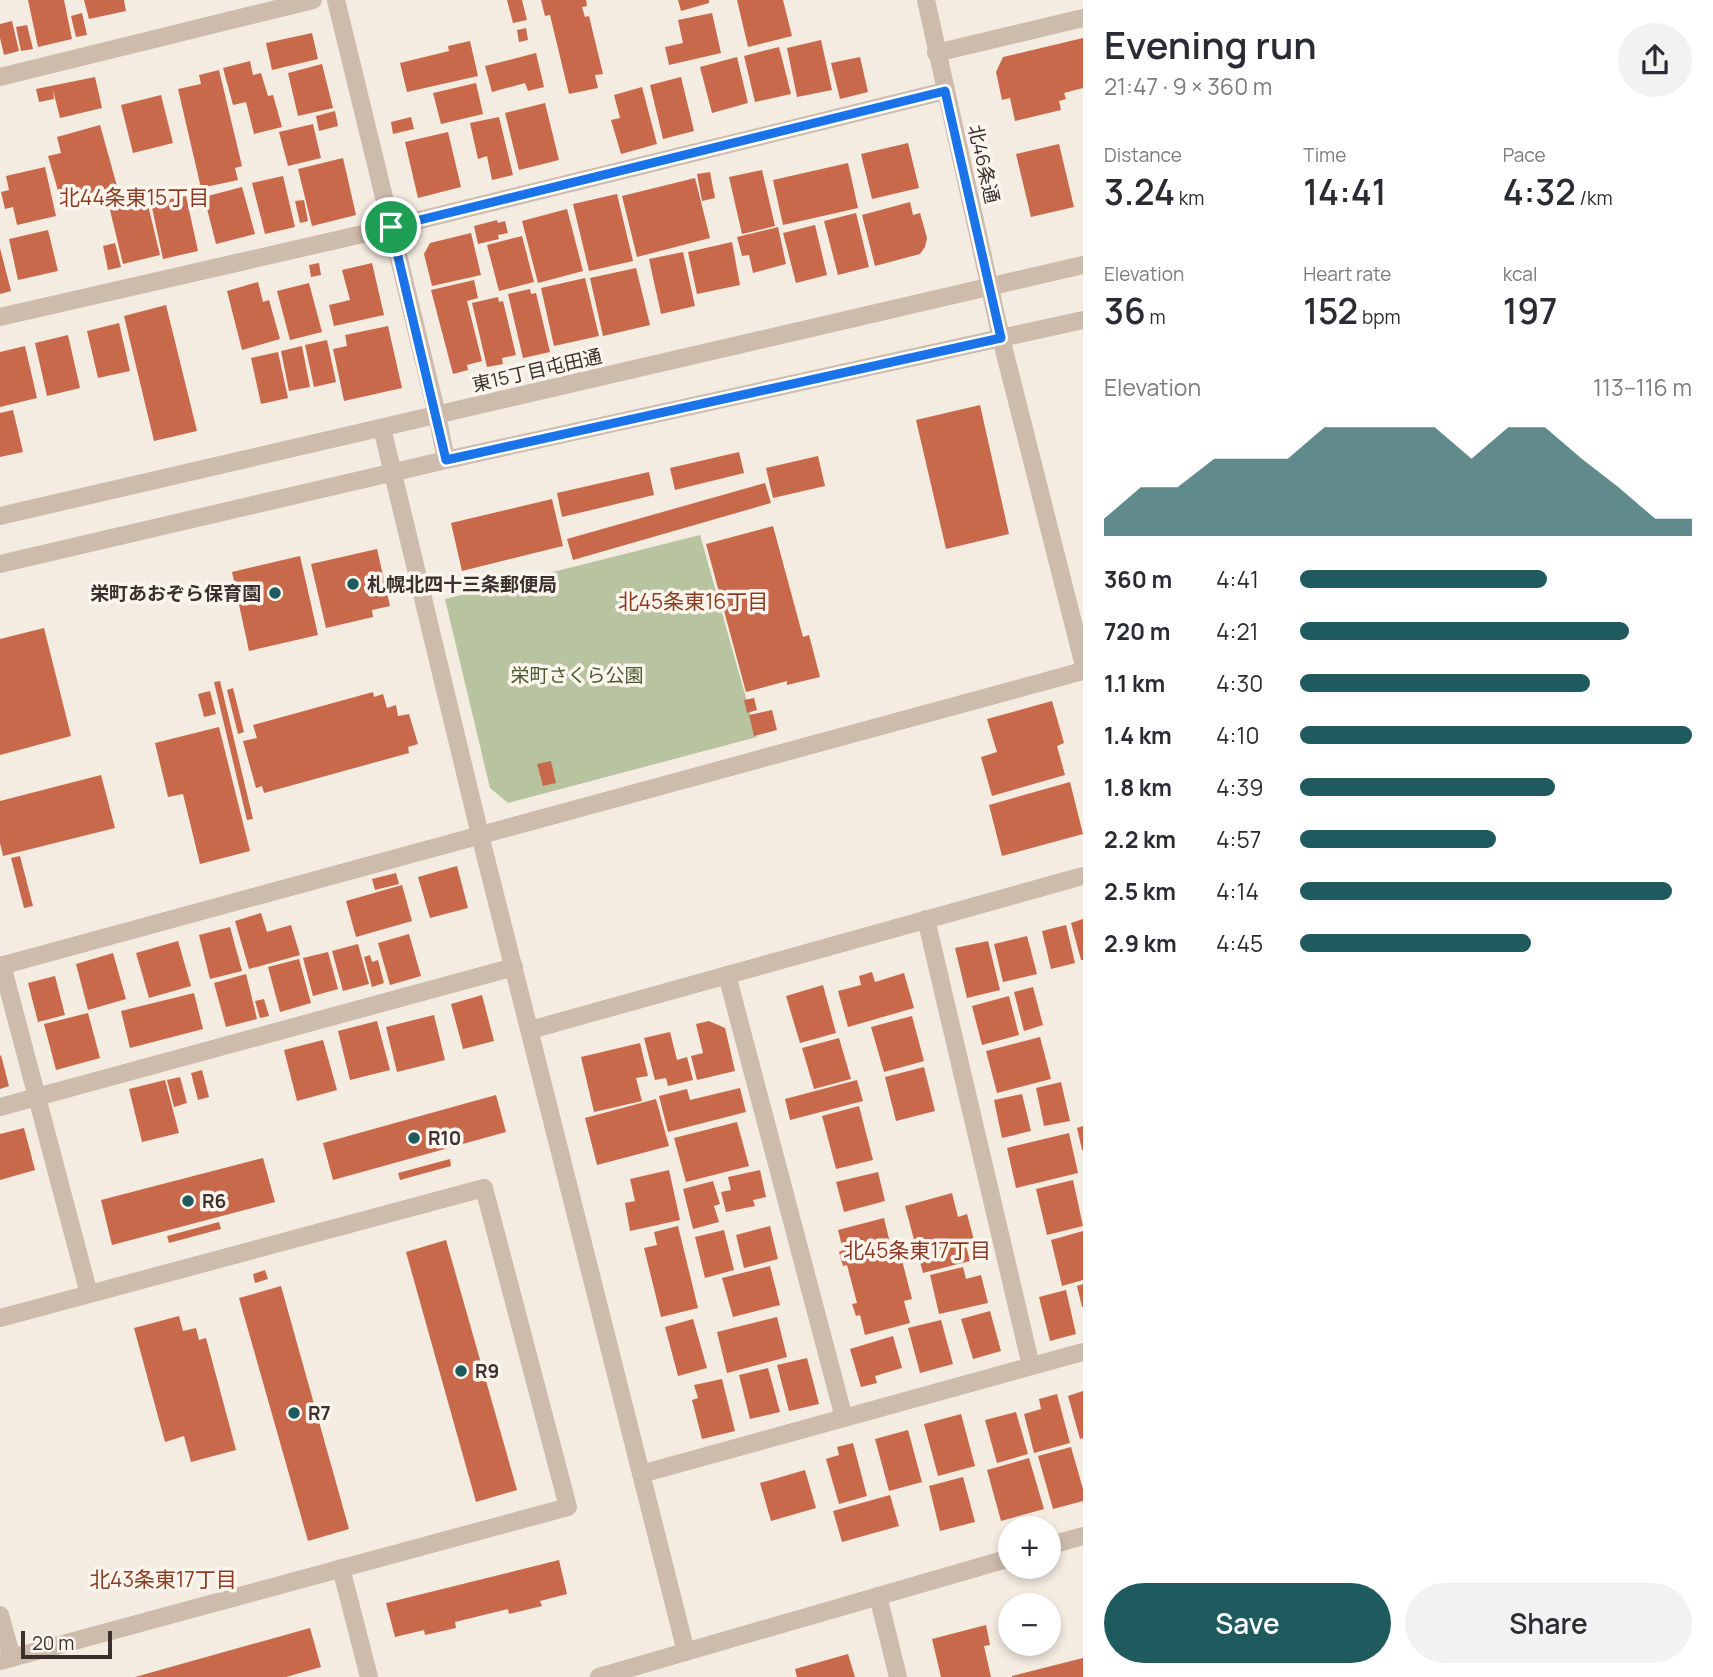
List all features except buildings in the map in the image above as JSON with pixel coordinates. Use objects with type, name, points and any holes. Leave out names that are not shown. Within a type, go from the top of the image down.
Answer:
[{"type":"street","points":[[0,77],[313,0]]},
{"type":"street","points":[[336,0],[446,460]]},
{"type":"street","name":"北46条通","points":[[926,0],[1001,338],[1083,662]]},
{"type":"street","points":[[936,53],[1083,18]]},
{"type":"street","points":[[0,317],[391,227],[945,91]]},
{"type":"street","name":"東15丁目屯田通","points":[[0,516],[1083,265]]},
{"type":"street","points":[[0,564],[392,472],[1083,320]]},
{"type":"street","points":[[382,428],[480,835],[686,1652]]},
{"type":"street","points":[[89,1294],[1,965],[1083,671]]},
{"type":"street","points":[[530,1030],[1083,876]]},
{"type":"street","points":[[926,919],[1031,1366]]},
{"type":"street","points":[[0,1107],[514,967]]},
{"type":"street","points":[[727,975],[844,1418]]},
{"type":"street","points":[[0,1318],[484,1188],[568,1507],[6,1660],[0,1615]]},
{"type":"street","points":[[641,1474],[1083,1352]]},
{"type":"street","points":[[1061,1542],[1083,1536]]},
{"type":"street","points":[[599,1677],[998,1561]]},
{"type":"street","points":[[341,1568],[369,1677]]},
{"type":"street","points":[[878,1596],[898,1677]]},
{"type":"green space","name":"栄町さくら公園","points":[[700,535],[757,737],[508,803],[490,788],[445,599]]},
{"type":"place","name":"札幌北四十三条郵便局","points":[[353,584]]},
{"type":"place","name":"栄町あおぞら保育園","points":[[275,593]]},
{"type":"place","name":"R10","points":[[414,1138]]},
{"type":"place","name":"R6","points":[[188,1201]]},
{"type":"place","name":"R9","points":[[461,1371]]},
{"type":"place","name":"R7","points":[[294,1413]]},
{"type":"district","name":"北44条東15丁目","points":[[134,198]]},
{"type":"district","name":"北45条東16丁目","points":[[693,602]]},
{"type":"district","name":"北45条東17丁目","points":[[917,1251]]},
{"type":"district","name":"北43条東17丁目","points":[[163,1580]]},
{"type":"route","points":[[945,91],[1001,338],[446,460],[391,227],[945,91]]}]
